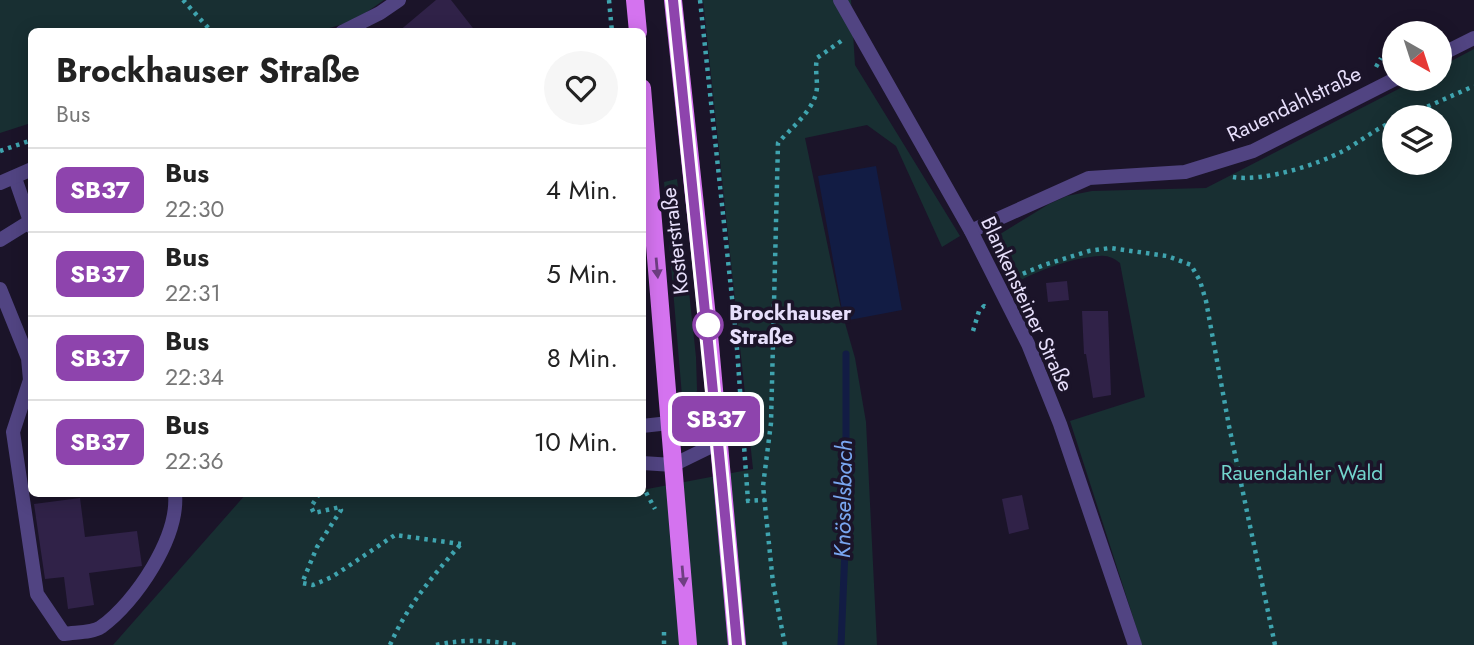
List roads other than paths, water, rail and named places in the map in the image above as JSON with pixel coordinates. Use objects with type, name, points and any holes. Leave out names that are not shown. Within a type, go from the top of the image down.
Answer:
[{"type":"main road","points":[[635,0],[638,28]]},
{"type":"main road","name":"Kosterstraße","points":[[673,0],[710,345],[737,645]]},
{"type":"main road","name":"Kosterstraße","points":[[646,133],[688,645]]},
{"type":"street","points":[[350,28],[400,0]]},
{"type":"street","name":"Blankensteiner Straße","points":[[840,0],[971,231],[1028,344],[1060,424],[1135,645]]},
{"type":"street","points":[[1452,49],[1474,38]]},
{"type":"street","name":"Rauendahlstraße","points":[[971,231],[1089,178],[1185,172],[1253,151],[1382,86]]},
{"type":"street","points":[[0,183],[28,171]]},
{"type":"street","points":[[15,178],[28,218]]},
{"type":"street","points":[[0,240],[28,225]]},
{"type":"street","points":[[0,289],[28,358]]},
{"type":"street","points":[[28,389],[13,432],[37,594],[64,634],[99,629],[144,580],[165,545],[176,509],[175,497]]},
{"type":"street","points":[[646,425],[669,422],[718,443]]},
{"type":"street","points":[[646,463],[673,465],[718,443]]},
{"type":"water","points":[[876,166],[902,310],[844,321],[818,176]]},
{"type":"waterway","name":"Knöselsbach","points":[[841,645],[846,526],[846,354]]},
{"type":"place","name":"Brockhauser Straße","points":[[708,325]]},
{"type":"park label","name":"Rauendahler Wald","points":[[1302,473]]}]
